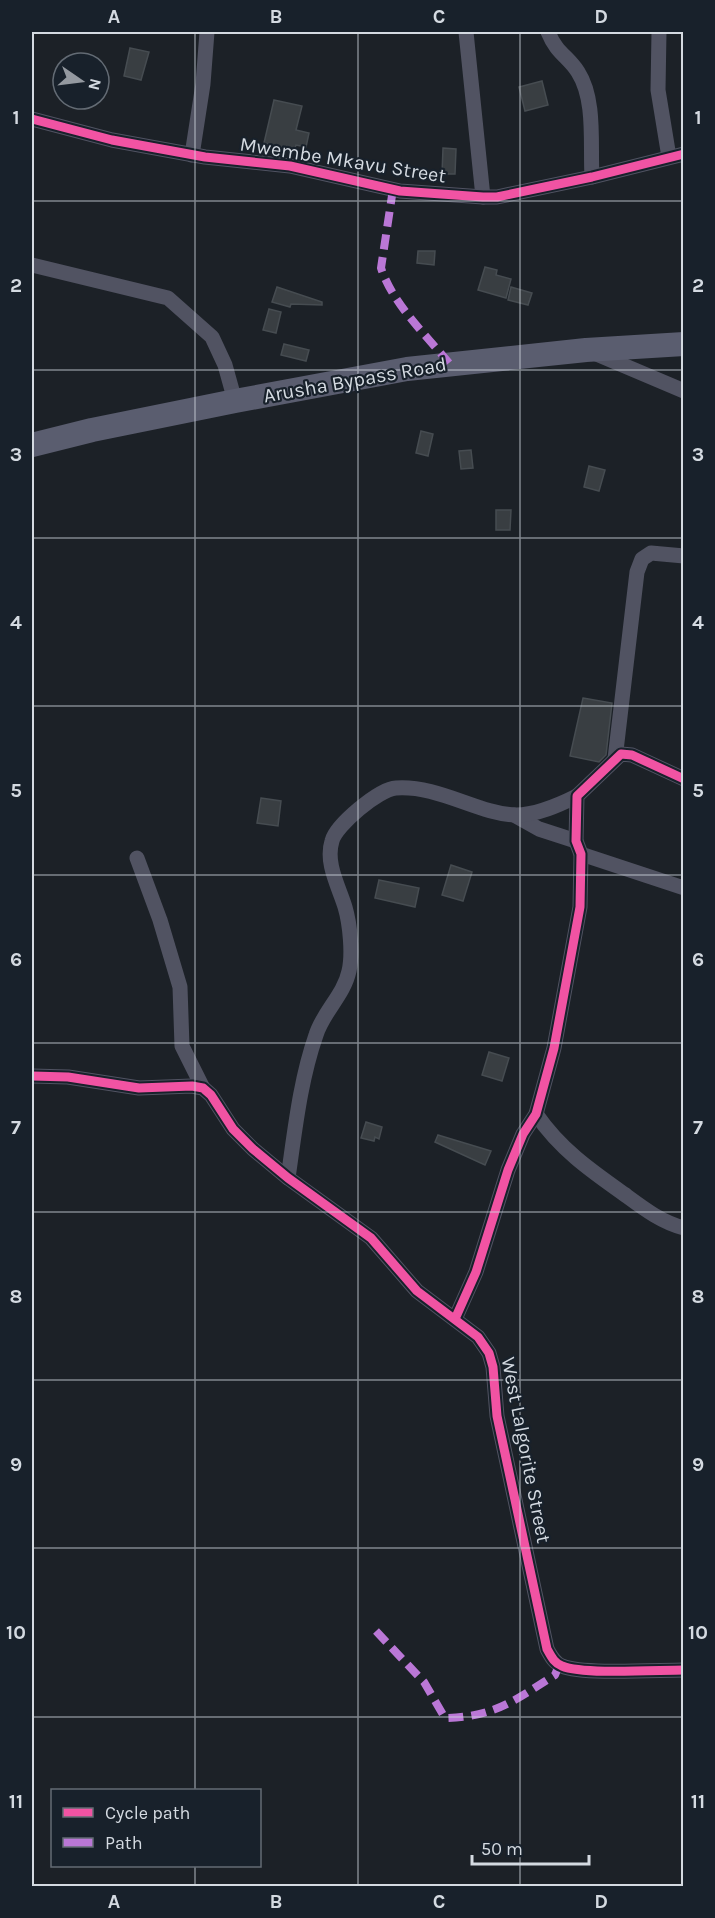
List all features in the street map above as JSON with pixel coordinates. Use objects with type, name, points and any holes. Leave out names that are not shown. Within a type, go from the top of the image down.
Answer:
[{"type":"main road","name":"Arusha Bypass Road","points":[[32,446],[92,430],[235,400],[407,369],[586,350],[684,344]]},
{"type":"street","points":[[192,155],[203,84],[207,32]]},
{"type":"street","points":[[466,32],[483,197]]},
{"type":"street","points":[[548,32],[560,54],[578,72],[586,89],[592,177]]},
{"type":"street","points":[[659,32],[658,90],[676,156]]},
{"type":"street","name":"Mwembe Mkavu Street","points":[[32,119],[112,140],[192,155],[290,166],[400,191],[483,197],[497,197],[592,177],[676,156]]},
{"type":"street","points":[[32,265],[168,298],[212,337],[225,365],[235,400]]},
{"type":"street","points":[[586,350],[684,391]]},
{"type":"street","points":[[615,759],[637,572],[642,559],[651,553],[684,556]]},
{"type":"street","points":[[514,815],[561,804],[577,796],[621,754],[632,756],[684,779]]},
{"type":"street","points":[[288,1178],[303,1078],[316,1033],[338,998],[349,971],[346,909],[331,859],[331,843],[337,828],[381,793],[392,788],[438,793],[514,815],[578,848],[684,888]]},
{"type":"street","points":[[455,1319],[476,1272],[508,1170],[523,1134],[536,1114],[554,1048],[578,923],[577,796]]},
{"type":"street","name":"West Lalgorite Street","points":[[137,858],[160,920],[180,987],[182,1046],[203,1088],[211,1095],[233,1130],[288,1178],[370,1238],[417,1291],[478,1337],[489,1353],[497,1416],[547,1649],[552,1658],[559,1665],[586,1670],[684,1670]]},
{"type":"street","points":[[32,1076],[68,1077],[139,1088],[192,1086],[203,1088]]},
{"type":"street","points":[[536,1114],[558,1144],[589,1171],[662,1221],[684,1228]]},
{"type":"building","points":[[130,48],[149,52],[141,80],[124,76]]},
{"type":"building","points":[[542,81],[548,105],[525,111],[519,87]]},
{"type":"building","points":[[274,100],[302,106],[296,130],[309,133],[306,147],[296,145],[294,150],[264,143]]},
{"type":"building","points":[[443,148],[456,149],[455,174],[442,174]]},
{"type":"building","points":[[418,251],[435,251],[434,265],[417,263]]},
{"type":"building","points":[[485,267],[497,270],[496,275],[511,279],[506,298],[478,290]]},
{"type":"building","points":[[277,287],[322,302],[322,305],[291,304],[290,307],[272,302]]},
{"type":"building","points":[[511,287],[532,293],[528,305],[508,300]]},
{"type":"building","points":[[269,309],[281,312],[276,333],[263,330]]},
{"type":"building","points":[[284,344],[309,350],[306,361],[281,355]]},
{"type":"building","points":[[421,431],[433,434],[428,456],[416,453]]},
{"type":"building","points":[[471,450],[473,468],[461,469],[459,451]]},
{"type":"building","points":[[589,466],[605,470],[599,491],[584,487]]},
{"type":"building","points":[[496,510],[511,510],[510,530],[496,530]]},
{"type":"building","points":[[583,698],[612,703],[606,755],[599,762],[570,756]]},
{"type":"building","points":[[261,798],[281,801],[278,826],[257,823]]},
{"type":"building","points":[[451,865],[472,872],[463,901],[442,895]]},
{"type":"building","points":[[379,880],[419,888],[415,907],[375,898]]},
{"type":"building","points":[[489,1052],[509,1058],[502,1081],[482,1075]]},
{"type":"building","points":[[366,1122],[382,1127],[379,1139],[375,1137],[374,1141],[361,1138]]},
{"type":"building","points":[[438,1135],[491,1151],[485,1165],[435,1142]]},
{"type":"marked path","points":[[393,189],[381,268],[401,306],[449,363]]},
{"type":"marked path","points":[[376,1631],[424,1682],[445,1718],[478,1714],[504,1706],[555,1675],[559,1665]]},
{"type":"cycle path","points":[[32,119],[112,140],[205,157],[290,166],[400,191],[483,197],[497,197],[592,177],[684,154]]},
{"type":"cycle path","points":[[455,1319],[476,1272],[508,1170],[523,1134],[536,1114],[554,1048],[580,907],[581,854],[576,841],[577,796],[621,754],[632,755],[684,779]]},
{"type":"cycle path","points":[[32,1076],[68,1077],[139,1088],[192,1086],[203,1088],[211,1095],[233,1129],[253,1149],[288,1178],[371,1238],[417,1291],[478,1337],[489,1353],[493,1367],[497,1416],[547,1649],[553,1659],[562,1666],[572,1669],[684,1670]]}]
